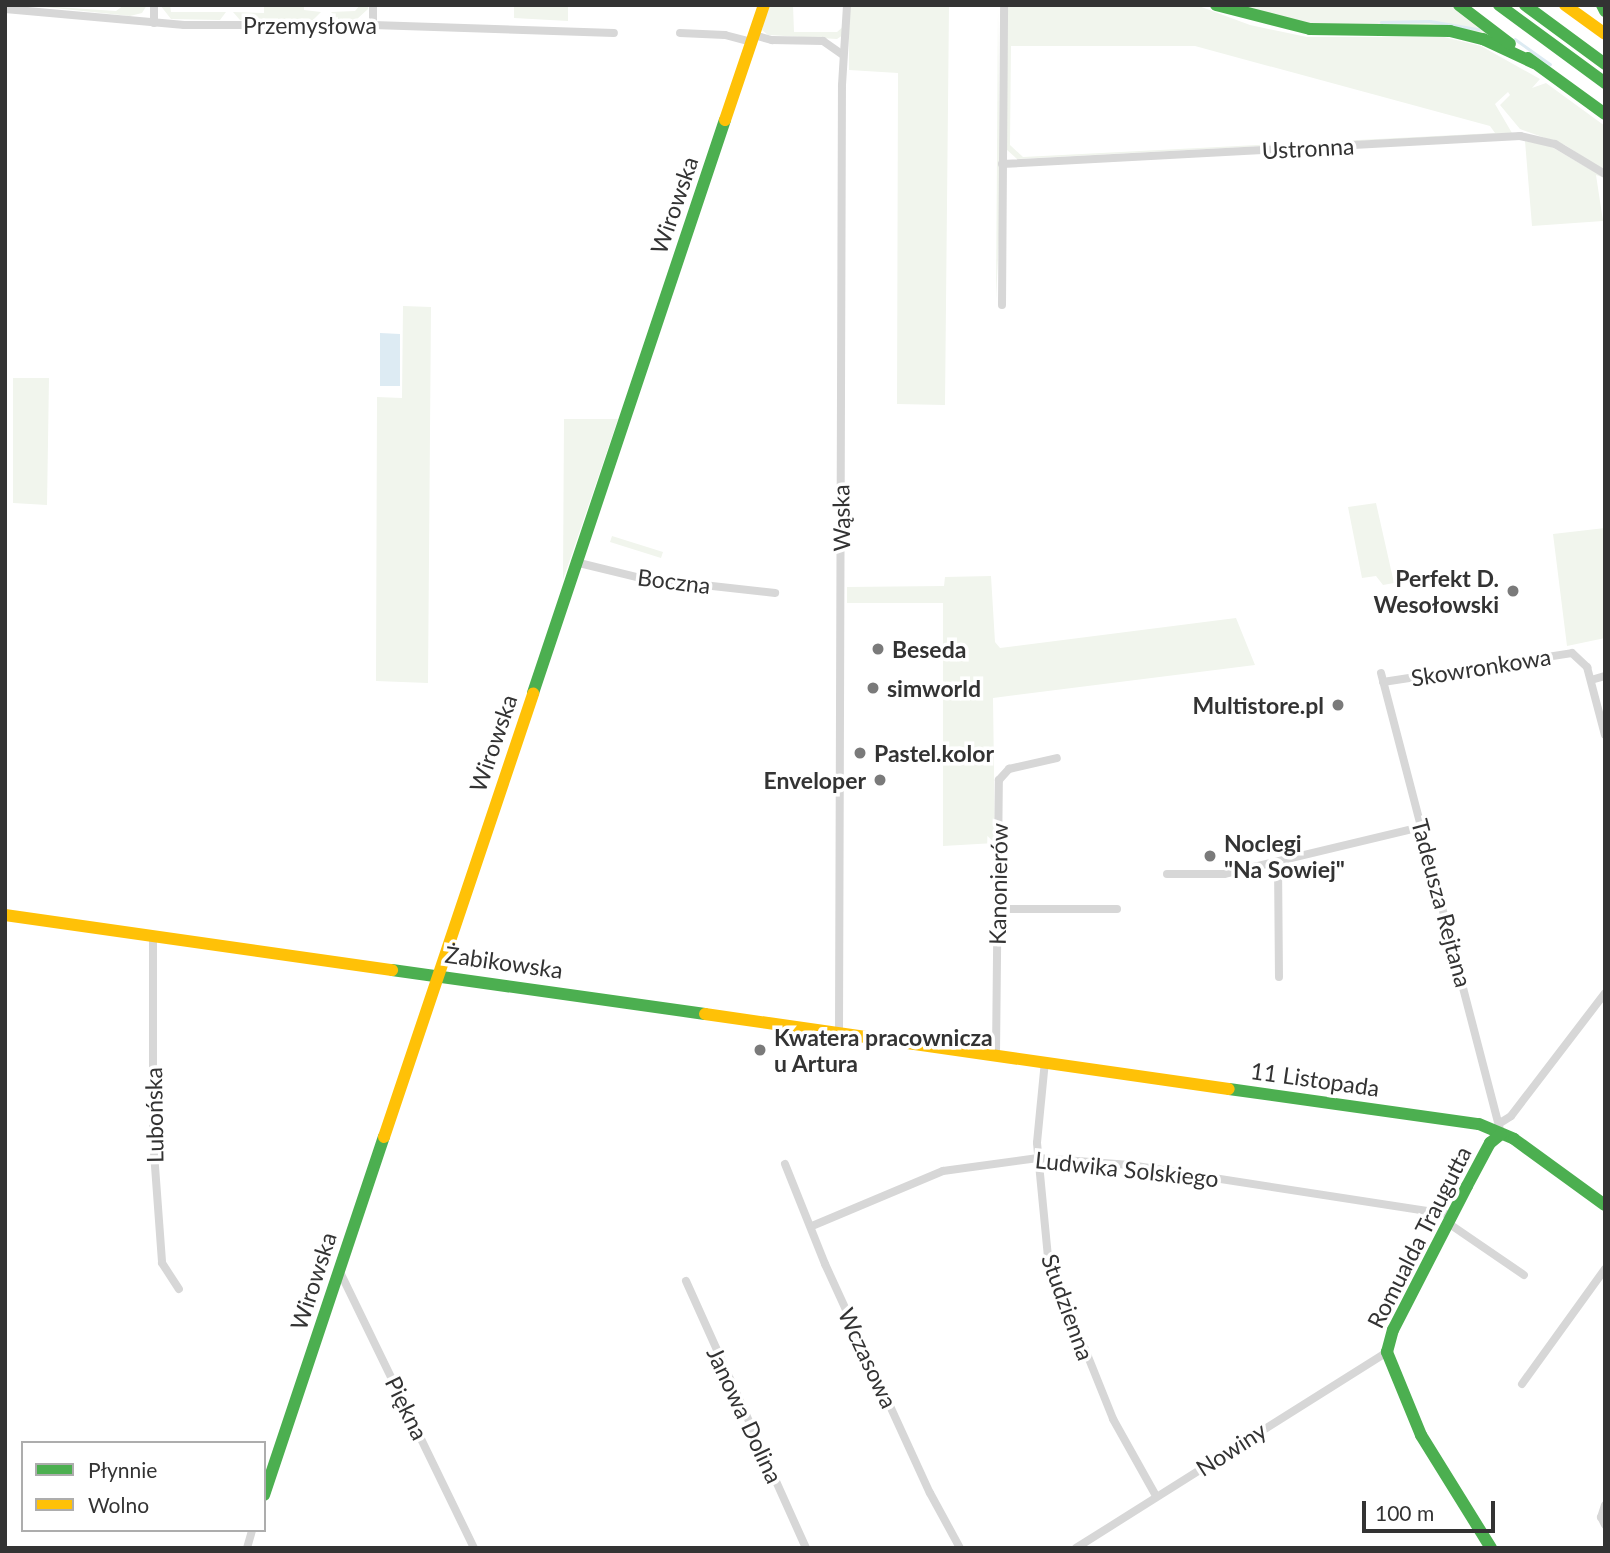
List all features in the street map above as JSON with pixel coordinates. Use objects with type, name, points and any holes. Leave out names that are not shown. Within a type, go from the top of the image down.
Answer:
[{"type":"main road","name":"Wirowska","points":[[266,1489],[436,974],[764,5]]},
{"type":"main road","points":[[1216,5],[1310,29],[1450,31],[1483,39],[1534,62]]},
{"type":"main road","points":[[1459,5],[1605,114]]},
{"type":"main road","points":[[1499,5],[1605,83]]},
{"type":"main road","points":[[1525,5],[1605,64]]},
{"type":"main road","points":[[1565,5],[1605,34]]},
{"type":"main road","points":[[1602,5],[1605,11]]},
{"type":"main road","name":"Żabikowska","points":[[5,915],[996,1053]]},
{"type":"main road","name":"11 Listopada","points":[[996,1053],[1501,1129],[1605,1205]]},
{"type":"main road","name":"Romualda Traugutta","points":[[1491,1548],[1421,1435],[1387,1352],[1393,1330],[1490,1143],[1501,1129]]},
{"type":"street","points":[[154,5],[154,23]]},
{"type":"street","points":[[373,5],[373,25]]},
{"type":"street","name":"Wąska","points":[[839,1030],[844,55],[847,5]]},
{"type":"street","points":[[1002,305],[1004,5]]},
{"type":"street","name":"Przemysłowa","points":[[5,9],[154,23],[373,25],[614,33]]},
{"type":"street","points":[[680,33],[822,41],[844,55]]},
{"type":"street","name":"Ustronna","points":[[1002,164],[1520,136],[1555,144],[1605,174]]},
{"type":"street","name":"Boczna","points":[[575,562],[659,581],[775,593]]},
{"type":"street","name":"Skowronkowa","points":[[1382,678],[1572,653],[1584,662],[1605,735]]},
{"type":"street","points":[[1591,680],[1605,677]]},
{"type":"street","name":"Tadeusza Rejtana","points":[[1382,678],[1501,1129]]},
{"type":"street","name":"Kanonierów","points":[[996,1053],[1001,775],[1057,758]]},
{"type":"street","points":[[1167,874],[1214,875],[1278,863],[1422,827]]},
{"type":"street","points":[[1278,863],[1279,978]]},
{"type":"street","points":[[998,909],[1117,909]]},
{"type":"street","name":"Lubońska","points":[[153,935],[153,1139],[162,1263],[179,1289]]},
{"type":"street","name":"Romualda Traugutta","points":[[1501,1129],[1605,993]]},
{"type":"street","name":"Studzienna","points":[[1045,1061],[1038,1158],[1042,1221],[1057,1287],[1113,1419],[1156,1496]]},
{"type":"street","name":"Ludwika Solskiego","points":[[812,1226],[934,1173],[979,1163],[1038,1158],[1123,1164],[1451,1219]]},
{"type":"street","name":"Wczasowa","points":[[785,1164],[873,1370],[960,1548]]},
{"type":"street","points":[[1451,1219],[1524,1275]]},
{"type":"street","points":[[1522,1384],[1605,1269]]},
{"type":"street","name":"Piękna","points":[[339,1270],[474,1548]]},
{"type":"street","name":"Janowa Dolina","points":[[686,1281],[806,1548]]},
{"type":"street","name":"Nowiny","points":[[1076,1548],[1387,1352]]},
{"type":"street","points":[[1605,1505],[1601,1517],[1605,1525]]},
{"type":"shaded area","points":[[26,5],[116,11],[124,5],[147,5],[142,13],[130,16]]},
{"type":"shaded area","points":[[160,5],[170,5],[171,12],[226,12],[220,20],[171,19]]},
{"type":"shaded area","points":[[264,5],[304,5],[304,10],[321,12],[313,20],[240,20],[233,12],[264,13]]},
{"type":"shaded area","points":[[360,5],[368,5],[368,9],[356,20],[338,19],[331,12],[355,11]]},
{"type":"shaded area","points":[[514,5],[568,5],[568,21],[514,18]]},
{"type":"shaded area","points":[[768,5],[793,5],[794,32],[837,32],[845,25],[843,35],[837,39],[768,35],[762,30]]},
{"type":"shaded area","points":[[849,5],[949,5],[945,405],[897,404],[898,73],[849,70]]},
{"type":"shaded area","points":[[998,5],[1000,217],[996,300]]},
{"type":"shaded area","points":[[1007,5],[1196,5],[1250,25],[1307,37],[1444,37],[1481,46],[1540,79],[1532,88],[1546,83],[1605,126],[1605,171],[1565,145],[1520,129],[1500,105],[1510,95],[1508,92],[1495,104],[1512,133],[1017,159],[1006,149]],"holes":[[[1011,46],[1195,46],[1490,126],[1495,133],[1023,157],[1010,145]]]},
{"type":"shaded area","points":[[1226,5],[1452,5],[1493,35],[1319,26]]},
{"type":"shaded area","points":[[1525,141],[1550,146],[1605,178],[1596,175],[1603,221],[1532,226]]},
{"type":"shaded area","points":[[403,306],[431,307],[428,683],[376,681],[377,397],[402,398]]},
{"type":"shaded area","points":[[380,333],[400,334],[400,386],[380,386]]},
{"type":"shaded area","points":[[13,378],[49,378],[47,505],[13,503]]},
{"type":"shaded area","points":[[564,419],[618,419],[563,580]]},
{"type":"shaded area","points":[[1376,503],[1394,583],[1383,585],[1376,576],[1362,578],[1348,507]]},
{"type":"shaded area","points":[[1605,528],[1605,638],[1567,646],[1553,534]]},
{"type":"shaded area","points":[[612,536],[663,552],[661,558],[610,542]]},
{"type":"shaded area","points":[[991,576],[995,642],[1000,648],[1236,618],[1255,665],[993,698],[995,843],[943,846],[943,603],[847,603],[847,587],[944,586],[945,577]]},
{"type":"waterway","points":[[1381,22],[1430,21],[1478,29]]},
{"type":"waterway","points":[[1515,39],[1550,64]]},
{"type":"traffic: fast","points":[[1216,5],[1310,29],[1450,31],[1483,39],[1534,63]]},
{"type":"traffic: fast","points":[[1459,5],[1510,44]]},
{"type":"traffic: fast","points":[[1499,5],[1605,83]]},
{"type":"traffic: fast","points":[[1525,5],[1605,64]]},
{"type":"traffic: fast","points":[[1602,5],[1605,11]]},
{"type":"traffic: fast","points":[[1528,58],[1605,114]]},
{"type":"traffic: fast","points":[[533,693],[725,120]]},
{"type":"traffic: fast","points":[[392,970],[705,1014]]},
{"type":"traffic: fast","points":[[1229,1089],[1479,1124],[1514,1139],[1605,1205]]},
{"type":"traffic: fast","points":[[1491,1548],[1421,1435],[1387,1352],[1393,1330],[1467,1186],[1490,1143],[1501,1134]]},
{"type":"traffic: fast","points":[[266,1489],[384,1137]]},
{"type":"traffic: slow","points":[[725,120],[764,5]]},
{"type":"traffic: slow","points":[[1565,5],[1605,34]]},
{"type":"traffic: slow","points":[[384,1137],[533,693]]},
{"type":"traffic: slow","points":[[5,915],[392,970]]},
{"type":"traffic: slow","points":[[705,1014],[1229,1089]]},
{"type":"place","name":"Perfekt D. Wesołowski","points":[[1513,591]]},
{"type":"place","name":"Beseda","points":[[878,649]]},
{"type":"place","name":"simworld","points":[[873,688]]},
{"type":"place","name":"Multistore.pl","points":[[1338,705]]},
{"type":"place","name":"Pastel.kolor","points":[[860,753]]},
{"type":"place","name":"Enveloper","points":[[880,780]]},
{"type":"place","name":"Noclegi \"Na Sowiej\"","points":[[1210,856]]},
{"type":"place","name":"Kwatera pracownicza u Artura","points":[[760,1050]]}]
